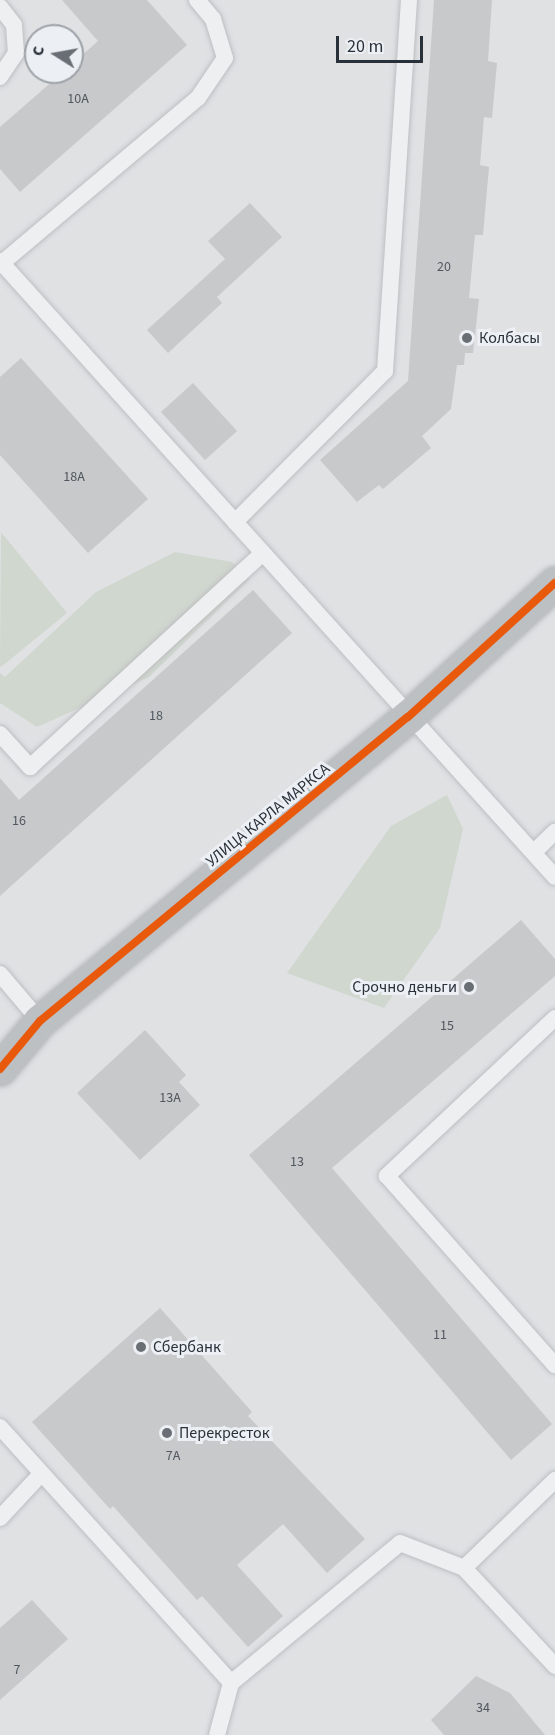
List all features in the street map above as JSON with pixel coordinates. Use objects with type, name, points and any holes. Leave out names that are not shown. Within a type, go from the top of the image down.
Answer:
[{"type":"street","name":"УЛИЦА КАРЛА МАРКСА","points":[[0,1069],[40,1021],[408,717],[555,583]]},
{"type":"lane","points":[[197,0],[213,19],[225,58],[198,98],[1,262],[408,717],[555,877]]},
{"type":"lane","points":[[235,522],[385,371],[409,0]]},
{"type":"lane","points":[[0,7],[14,25],[16,53],[0,77]]},
{"type":"lane","points":[[0,734],[30,767],[263,553]]},
{"type":"lane","points":[[534,852],[555,832]]},
{"type":"lane","points":[[0,974],[40,1021]]},
{"type":"lane","points":[[555,1018],[387,1176],[555,1365]]},
{"type":"lane","points":[[0,1427],[231,1683]]},
{"type":"lane","points":[[0,1518],[41,1473]]},
{"type":"lane","points":[[464,1568],[555,1480]]},
{"type":"lane","points":[[216,1735],[231,1683],[400,1543],[464,1568],[555,1666]]},
{"type":"shaded area","points":[[1,532],[67,613],[1,667],[0,665]]},
{"type":"shaded area","points":[[175,552],[232,562],[250,579],[149,677],[37,727],[0,703],[0,673],[5,677],[96,592]]},
{"type":"shaded area","points":[[447,795],[463,829],[440,928],[384,1008],[287,973],[391,826]]},
{"type":"building","points":[[62,0],[147,0],[187,45],[20,192],[0,169],[0,127],[49,84],[84,84],[84,53],[98,41]]},
{"type":"building","points":[[434,0],[492,0],[488,61],[497,63],[492,118],[484,117],[480,165],[489,167],[483,235],[475,235],[469,298],[479,299],[473,353],[465,353],[464,365],[457,365],[451,409],[422,436],[431,448],[383,489],[379,485],[357,502],[320,460],[408,381]]},
{"type":"building","points":[[250,203],[282,237],[217,297],[222,303],[168,353],[147,330],[225,259],[208,241]]},
{"type":"building","points":[[21,358],[148,499],[88,553],[0,455],[0,377]]},
{"type":"building","points":[[193,383],[237,431],[205,460],[161,412]]},
{"type":"building","points":[[253,590],[292,633],[0,896],[0,778],[19,800]]},
{"type":"building","points":[[521,920],[555,959],[555,976],[332,1168],[552,1424],[511,1460],[249,1155]]},
{"type":"building","points":[[145,1030],[186,1075],[179,1082],[200,1105],[140,1160],[77,1093]]},
{"type":"building","points":[[160,1308],[252,1412],[248,1416],[365,1539],[327,1573],[283,1524],[237,1565],[283,1616],[248,1647],[202,1596],[197,1600],[113,1506],[110,1509],[32,1422]]},
{"type":"building","points":[[32,1600],[68,1639],[0,1700],[0,1628]]},
{"type":"building","points":[[476,1676],[510,1693],[545,1735],[444,1735],[431,1720]]},
{"type":"cycle path","points":[[0,1069],[40,1021],[408,717],[555,583]]},
{"type":"place","name":"Колбасы","points":[[467,338]]},
{"type":"place","name":"Срочно деньги","points":[[469,987]]},
{"type":"place","name":"Сбербанк","points":[[141,1347]]},
{"type":"place","name":"Перекресток","points":[[167,1433]]}]
